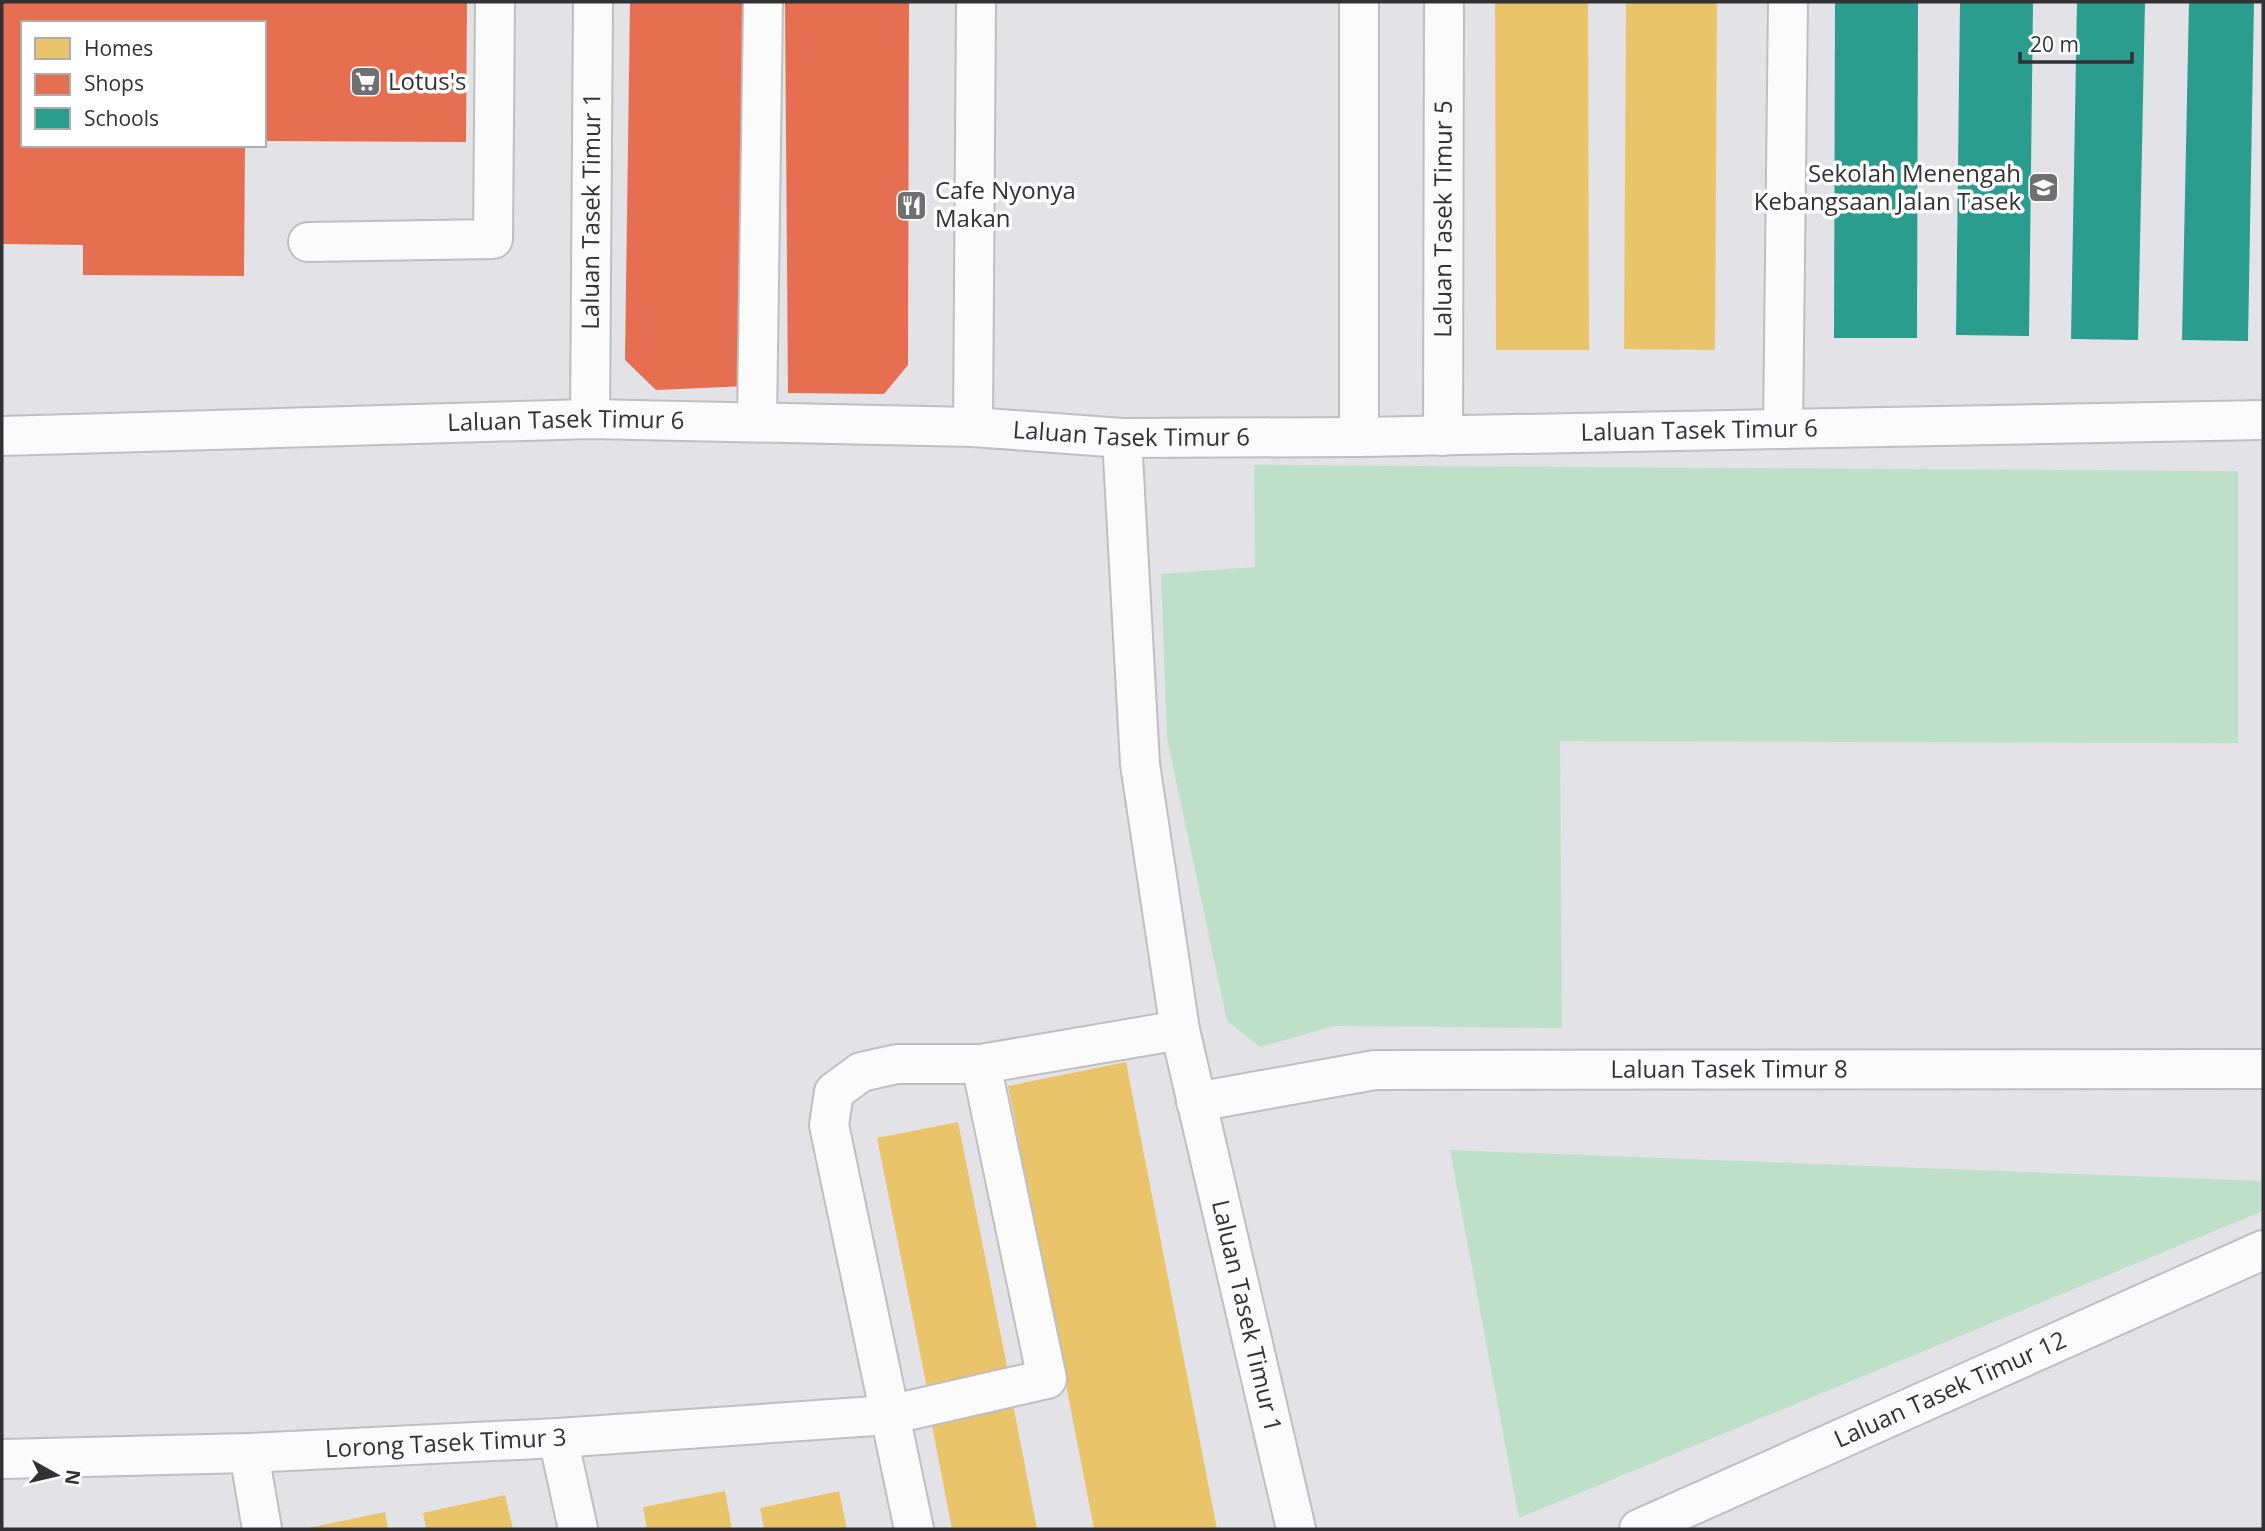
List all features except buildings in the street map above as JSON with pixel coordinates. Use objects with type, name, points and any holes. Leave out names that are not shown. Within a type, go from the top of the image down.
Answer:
[{"type":"street","points":[[307,242],[493,239],[495,2]]},
{"type":"street","name":"Laluan Tasek Timur 1","points":[[590,419],[593,2]]},
{"type":"street","points":[[757,421],[763,2]]},
{"type":"street","points":[[973,427],[976,2]]},
{"type":"street","points":[[1359,2],[1359,437]]},
{"type":"street","name":"Laluan Tasek Timur 5","points":[[1443,436],[1444,2]]},
{"type":"street","points":[[1783,429],[1788,2]]},
{"type":"street","name":"Laluan Tasek Timur 6","points":[[2,436],[590,419],[973,427],[1122,438],[1443,436],[2263,420]]},
{"type":"street","name":"Laluan Tasek Timur 1","points":[[1122,438],[1140,764],[1180,1030],[1296,1529]]},
{"type":"street","points":[[914,1529],[829,1125],[834,1092],[862,1072],[897,1064],[981,1064],[1180,1030]]},
{"type":"street","name":"Lorong Tasek Timur 3","points":[[2,1459],[248,1453],[558,1438],[889,1415],[1047,1379],[981,1064]]},
{"type":"street","name":"Laluan Tasek Timur 8","points":[[1196,1101],[1375,1070],[2263,1069]]},
{"type":"street","name":"Laluan Tasek Timur 12","points":[[1639,1529],[2263,1250]]},
{"type":"street","points":[[558,1438],[578,1529]]},
{"type":"street","points":[[248,1453],[262,1529]]},
{"type":"green space","points":[[1254,465],[2238,471],[2238,743],[1560,741],[1562,1028],[1334,1026],[1260,1047],[1227,1021],[1167,738],[1161,574],[1255,567]]},
{"type":"green space","points":[[1450,1150],[2263,1181],[2263,1211],[1519,1518]]},
{"type":"place","name":"Lotus's","points":[[365,82]]},
{"type":"place","name":"Sekolah Menengah Kebangsaan Jalan Tasek","points":[[2044,188]]},
{"type":"place","name":"Cafe Nyonya Makan","points":[[912,205]]}]
